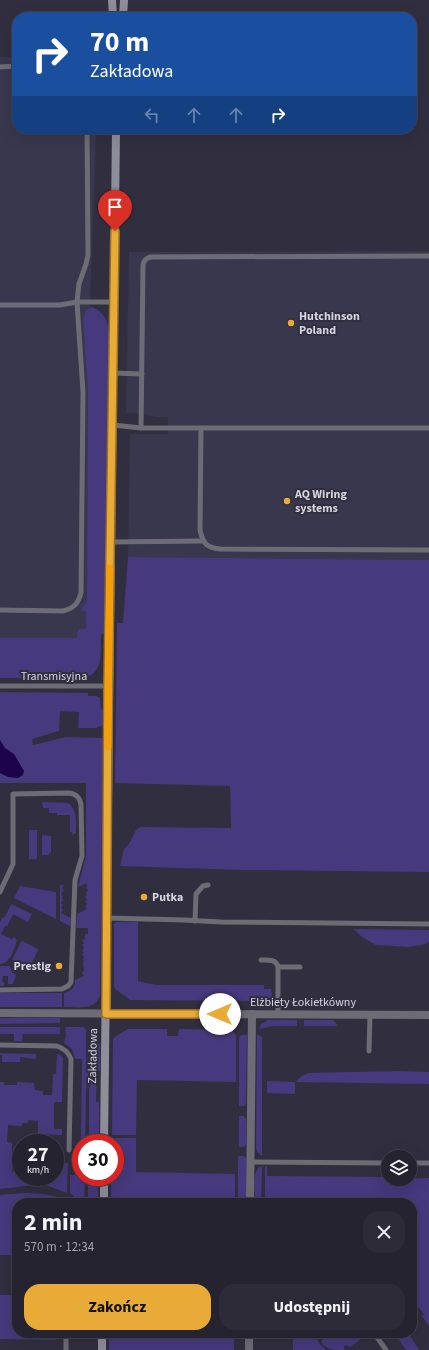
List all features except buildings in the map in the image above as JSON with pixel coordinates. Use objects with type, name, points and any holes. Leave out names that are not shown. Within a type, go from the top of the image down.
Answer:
[{"type":"street","points":[[112,0],[113,12]]},
{"type":"street","points":[[123,12],[124,0]]},
{"type":"street","name":"Zakładowa","points":[[104,1134],[108,686],[113,425],[116,134]]},
{"type":"street","name":"Elżbiety Łokietkówny","points":[[0,1013],[429,1015]]},
{"type":"street","points":[[250,1198],[252,1014]]},
{"type":"street","points":[[104,1186],[104,1198]]},
{"type":"street","points":[[102,1338],[102,1350]]},
{"type":"street","points":[[249,1338],[249,1350]]},
{"type":"lane","points":[[0,67],[12,66]]},
{"type":"lane","points":[[0,610],[64,611],[77,604],[81,593],[83,392],[76,302],[88,255],[87,134]]},
{"type":"lane","points":[[141,428],[143,265],[144,260],[147,258],[429,256]]},
{"type":"lane","points":[[0,305],[60,305],[76,302],[114,302]]},
{"type":"lane","points":[[113,373],[142,374]]},
{"type":"lane","points":[[113,425],[141,428],[429,428]]},
{"type":"lane","points":[[201,428],[200,530],[204,541],[208,546],[221,549],[429,550]]},
{"type":"lane","points":[[111,542],[204,541]]},
{"type":"lane","name":"Transmisyjna","points":[[0,686],[108,686]]},
{"type":"lane","points":[[0,892],[13,864],[13,794],[69,793],[78,796],[81,805],[82,856],[75,880],[72,982],[62,989],[0,990]]},
{"type":"lane","points":[[195,921],[196,894],[203,886],[208,885]]},
{"type":"lane","points":[[106,918],[221,922],[429,924]]},
{"type":"lane","points":[[262,960],[274,960],[278,967],[278,1014]]},
{"type":"lane","points":[[278,967],[300,967]]},
{"type":"lane","points":[[369,1051],[370,1015]]},
{"type":"lane","points":[[0,1045],[57,1046],[65,1049],[68,1053],[71,1059],[69,1150]]},
{"type":"lane","points":[[251,1162],[381,1163]]},
{"type":"lane","points":[[417,1163],[429,1163]]},
{"type":"lane","points":[[66,1338],[66,1350]]},
{"type":"lane","points":[[378,1338],[386,1350]]},
{"type":"shaded area","points":[[0,57],[12,57],[12,134],[96,134],[90,302],[91,630],[82,639],[0,641]]},
{"type":"shaded area","points":[[429,251],[429,560],[128,557],[130,434],[168,434],[168,417],[126,413],[129,252]]},
{"type":"shaded area","points":[[92,307],[104,316],[109,330],[104,634],[101,634],[100,660],[95,671],[91,675],[84,678],[0,678],[0,638],[77,638],[78,629],[86,629],[86,611],[81,611],[87,600],[88,392],[83,320],[86,310]]},
{"type":"shaded area","points":[[128,557],[429,560],[429,872],[244,870],[120,866],[124,849],[129,844],[136,830],[140,827],[231,828],[230,786],[115,783],[117,623],[123,623]]},
{"type":"shaded area","points":[[0,692],[88,693],[88,696],[96,696],[100,698],[101,708],[103,710],[103,726],[96,728],[78,728],[79,712],[60,711],[59,731],[32,739],[33,745],[66,737],[103,738],[100,995],[95,1004],[90,1006],[64,1007],[64,993],[72,989],[75,980],[84,976],[82,972],[84,971],[84,957],[82,954],[84,953],[82,950],[84,948],[82,945],[84,943],[82,940],[85,939],[85,934],[88,934],[88,928],[76,928],[77,914],[87,909],[85,906],[87,904],[85,901],[87,900],[85,896],[87,895],[86,892],[88,891],[86,887],[88,886],[86,883],[78,887],[86,856],[86,783],[0,783]]},
{"type":"shaded area","points":[[0,740],[5,748],[14,754],[24,771],[23,775],[18,778],[8,777],[0,773]]},
{"type":"shaded area","points":[[42,802],[69,803],[75,813],[76,833],[72,835],[72,832],[70,832],[70,815],[57,815],[57,813],[49,813],[49,808],[43,808]]},
{"type":"shaded area","points":[[29,830],[37,830],[37,859],[29,859]]},
{"type":"shaded area","points":[[42,835],[51,836],[51,853],[49,853],[49,855],[42,855]]},
{"type":"shaded area","points":[[60,885],[64,885],[62,888],[64,890],[61,894],[63,896],[63,900],[61,903],[63,905],[61,908],[63,909],[61,913],[71,918],[70,926],[60,921]]},
{"type":"shaded area","points":[[20,886],[56,892],[56,919],[14,898]]},
{"type":"shaded area","points":[[11,904],[32,914],[28,922],[13,914],[7,926],[5,926],[1,934],[12,939],[14,937],[17,940],[7,961],[0,964],[0,922],[2,918],[5,917]]},
{"type":"shaded area","points":[[116,922],[138,922],[138,981],[156,985],[264,985],[264,989],[271,989],[273,1001],[130,1000],[115,989],[114,985],[114,924]]},
{"type":"shaded area","points":[[353,929],[429,930],[429,942],[422,945],[408,947],[376,945],[362,937]]},
{"type":"shaded area","points":[[22,941],[38,949],[29,969],[24,966],[20,968],[18,963],[12,960]]},
{"type":"shaded area","points":[[0,966],[10,966],[12,972],[16,975],[13,984],[8,984],[8,976],[3,976],[2,982],[4,982],[4,986],[0,986]]},
{"type":"shaded area","points":[[0,993],[62,993],[62,1007],[0,1007]]},
{"type":"shaded area","points":[[0,1018],[60,1018],[60,1023],[0,1024]]},
{"type":"shaded area","points":[[268,1020],[297,1020],[297,1026],[272,1026],[259,1029],[261,1024]]},
{"type":"shaded area","points":[[304,1020],[333,1020],[338,1026],[304,1026]]},
{"type":"shaded area","points":[[0,1027],[60,1027],[60,1034],[23,1034],[22,1041],[14,1041],[14,1034],[0,1034]]},
{"type":"shaded area","points":[[65,1027],[84,1027],[86,1030],[86,1066],[88,1075],[86,1090],[85,1134],[81,1134],[82,1059],[75,1059],[72,1049],[64,1043],[66,1035]]},
{"type":"shaded area","points":[[128,1029],[167,1029],[167,1036],[178,1036],[179,1029],[232,1030],[236,1036],[236,1082],[137,1080],[136,1135],[112,1134],[113,1039]]},
{"type":"shaded area","points":[[257,1034],[262,1037],[262,1156],[258,1153],[256,1148]]},
{"type":"shaded area","points":[[241,1035],[247,1035],[246,1104],[244,1106],[239,1106],[239,1038]]},
{"type":"shaded area","points":[[99,1043],[100,1045],[100,1071],[91,1071],[90,1045]]},
{"type":"shaded area","points":[[0,1053],[36,1054],[36,1059],[20,1057],[20,1062],[2,1062],[2,1055],[0,1055]]},
{"type":"shaded area","points":[[57,1054],[61,1055],[63,1058],[62,1102],[54,1102],[54,1129],[62,1129],[62,1134],[38,1134],[38,1121],[28,1120],[28,1123],[22,1123],[22,1126],[8,1125],[7,1142],[12,1143],[12,1186],[26,1186],[0,1189],[0,1082],[4,1082],[4,1085],[17,1085],[17,1082],[34,1083],[35,1090],[43,1091],[43,1095],[52,1095],[53,1074],[56,1074]]},
{"type":"shaded area","points":[[399,1071],[429,1072],[429,1084],[295,1082],[308,1073]]},
{"type":"shaded area","points":[[92,1074],[97,1075],[96,1102],[99,1102],[99,1134],[89,1134],[89,1090]]},
{"type":"shaded area","points":[[267,1081],[295,1082],[295,1094],[267,1093]]},
{"type":"shaded area","points":[[239,1116],[244,1116],[246,1119],[246,1144],[244,1147],[239,1147]]},
{"type":"shaded area","points":[[124,1138],[136,1138],[136,1172],[235,1174],[235,1198],[111,1198],[111,1186],[124,1186]]},
{"type":"shaded area","points":[[238,1156],[244,1156],[246,1158],[246,1198],[238,1198]]},
{"type":"shaded area","points":[[64,1163],[68,1163],[67,1193],[48,1186],[64,1186]]},
{"type":"shaded area","points":[[265,1166],[267,1166],[267,1176],[381,1177],[381,1186],[417,1186],[417,1178],[429,1178],[429,1326],[422,1316],[424,1315],[419,1307],[417,1308],[417,1198],[265,1198]]},
{"type":"shaded area","points":[[259,1167],[262,1167],[261,1198],[255,1198],[255,1175]]},
{"type":"shaded area","points":[[70,1175],[72,1175],[72,1186],[85,1186],[84,1198],[74,1198],[70,1193]]},
{"type":"shaded area","points":[[88,1186],[98,1186],[98,1198],[88,1198]]},
{"type":"shaded area","points":[[23,1193],[60,1198],[12,1198],[12,1255],[0,1255],[0,1195]]},
{"type":"shaded area","points":[[0,1295],[12,1295],[12,1338],[56,1338],[56,1340],[0,1339]]},
{"type":"shaded area","points":[[109,1338],[234,1338],[234,1350],[109,1350]]},
{"type":"shaded area","points":[[293,1338],[316,1338],[326,1350],[293,1350]]},
{"type":"shaded area","points":[[322,1338],[359,1338],[360,1340],[350,1347],[347,1345],[344,1346],[344,1350],[334,1350],[323,1344],[321,1341],[323,1339]]},
{"type":"shaded area","points":[[401,1338],[411,1338],[419,1350],[406,1350],[399,1340]]},
{"type":"slow traffic","points":[[108,747],[110,568]]},
{"type":"place","name":"Hutchinson Poland","points":[[291,323]]},
{"type":"place","name":"AQ Wiring systems","points":[[287,501]]},
{"type":"place","name":"Putka","points":[[144,897]]},
{"type":"place","name":"Prestig","points":[[59,966]]},
{"type":"route","points":[[115,231],[108,686],[106,1014],[220,1014]]}]
